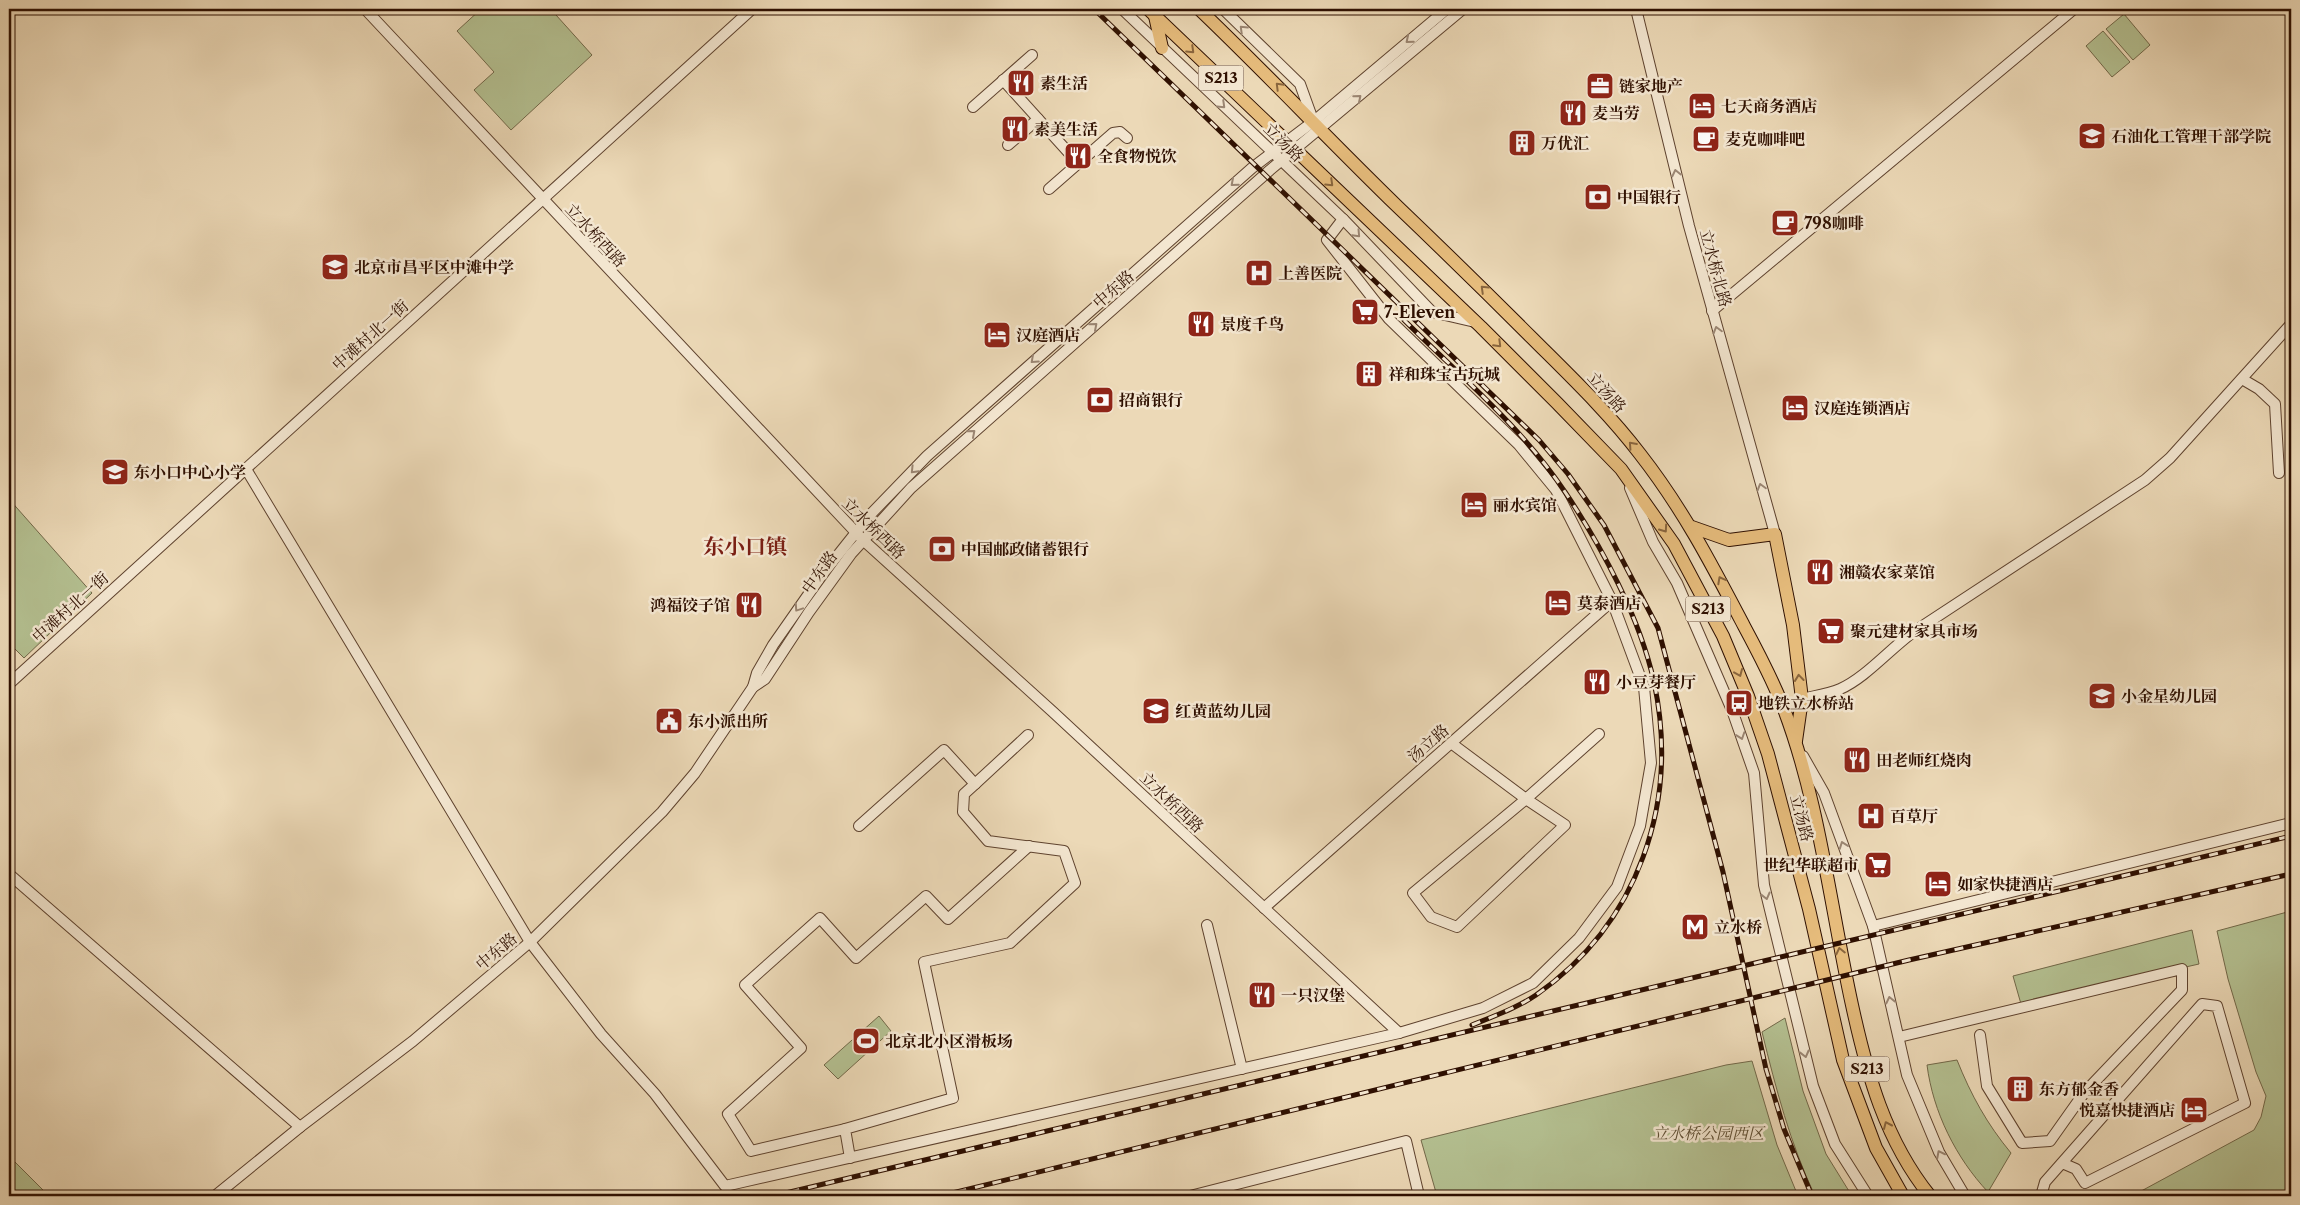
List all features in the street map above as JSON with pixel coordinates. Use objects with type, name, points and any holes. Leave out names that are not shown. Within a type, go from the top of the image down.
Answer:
[{"type":"main road","name":"立汤路","points":[[1200,9],[1588,395],[1639,452],[1692,527],[1764,662],[1796,744],[1813,808],[1835,929],[1864,1060],[1881,1112],[1895,1142],[1910,1172],[1930,1196]]},
{"type":"main road","points":[[1152,12],[1162,48]]},
{"type":"main road","name":"立汤路","points":[[1152,12],[1475,322],[1621,469],[1674,544],[1723,636],[1748,696],[1768,754],[1809,909],[1843,1060],[1876,1148],[1903,1196]]},
{"type":"main road","points":[[1692,527],[1729,540],[1775,534],[1793,625],[1802,699],[1796,744]]},
{"type":"street","name":"立水桥西路","points":[[365,9],[859,537],[1053,712],[1399,1033]]},
{"type":"street","name":"中滩村北一街","points":[[9,684],[752,9]]},
{"type":"street","name":"立汤路","points":[[1122,9],[1343,219],[1432,312],[1475,322]]},
{"type":"street","name":"立汤路","points":[[1223,9],[1300,84],[1317,125]]},
{"type":"street","name":"中东路","points":[[1317,125],[1447,9]]},
{"type":"street","name":"中东路","points":[[215,1196],[300,1126],[413,1041],[530,942],[662,812],[695,773],[754,687],[765,679],[859,537],[927,456],[1144,262],[1271,152],[1291,145],[1463,9]]},
{"type":"street","name":"立水桥北路","points":[[1636,9],[1712,311],[1775,534]]},
{"type":"street","points":[[1712,311],[2074,9]]},
{"type":"street","points":[[973,107],[1032,55]]},
{"type":"street","points":[[1003,80],[1078,163]]},
{"type":"street","points":[[1008,145],[1038,119]]},
{"type":"street","points":[[1048,189],[1113,132],[1120,132],[1127,138]]},
{"type":"street","name":"中东路","points":[[859,537],[937,464],[1281,161],[1291,145]]},
{"type":"street","points":[[246,469],[530,942],[601,1034],[655,1094],[725,1186],[1242,1069],[1399,1033],[1483,1008],[1533,983],[1579,938],[1617,887],[1640,826],[1651,763],[1644,687],[1612,600],[1556,490],[1519,445],[1389,318],[1327,240],[1343,219]]},
{"type":"street","points":[[1802,699],[1840,689],[1861,676],[1912,633],[2145,480],[2170,458],[2291,324]]},
{"type":"street","points":[[2242,379],[2259,389],[2275,404],[2279,473]]},
{"type":"street","name":"立汤路","points":[[1621,469],[1653,542],[1677,582],[1732,710],[1754,773],[1764,885],[1813,1086],[1835,1144],[1868,1196]]},
{"type":"street","name":"汤立路","points":[[1264,908],[1612,600]]},
{"type":"street","points":[[1451,743],[1526,799],[1565,825],[1457,927],[1431,916],[1413,893],[1526,799],[1599,734]]},
{"type":"street","points":[[1028,735],[964,794],[962,812],[988,841],[1029,846],[1064,851],[1075,883],[1010,943],[924,962],[952,1098],[845,1130],[751,1151],[728,1114],[801,1048],[745,985],[820,918],[856,958],[926,896],[948,919],[1029,846]]},
{"type":"street","name":"立汤路","points":[[1796,744],[1824,793],[1873,926],[1907,1075],[1939,1152],[1965,1196]]},
{"type":"street","points":[[859,826],[944,750],[975,784]]},
{"type":"street","points":[[1873,926],[2291,823]]},
{"type":"street","points":[[9,874],[300,1126]]},
{"type":"street","points":[[1207,925],[1242,1069]]},
{"type":"street","points":[[1899,1037],[2182,969],[2182,990],[2084,1093],[2050,1141],[2022,1143],[1987,1086],[1980,1035]]},
{"type":"street","points":[[2041,1196],[2045,1182],[2202,1004],[2217,1006],[2245,1103],[2085,1183],[2076,1169],[2062,1163]]},
{"type":"street","points":[[845,1130],[850,1158]]},
{"type":"street","points":[[1190,1196],[1406,1141],[1419,1196]]},
{"type":"green space","points":[[481,9],[563,9],[556,15],[592,55],[511,130],[474,90],[494,72],[457,31]]},
{"type":"green space","points":[[2124,14],[2150,45],[2133,60],[2106,29]]},
{"type":"green space","points":[[2103,31],[2130,62],[2112,77],[2086,46]]},
{"type":"green space","points":[[9,499],[92,593],[24,658],[9,643]]},
{"type":"green space","points":[[2291,911],[2291,1196],[2132,1196],[2254,1130],[2261,1117],[2266,1096],[2256,1072],[2228,979],[2217,931]]},
{"type":"green space","points":[[2192,930],[2199,964],[2021,1004],[2013,976]]},
{"type":"green space","name":"北京北小区滑板场","points":[[879,1016],[891,1031],[838,1079],[824,1065]]},
{"type":"green space","points":[[1785,1018],[1803,1091],[1826,1154],[1852,1196],[1815,1196],[1798,1156],[1778,1095],[1762,1032]]},
{"type":"green space","points":[[1957,1060],[1980,1109],[2011,1153],[1988,1192],[1976,1179],[1956,1149],[1940,1117],[1930,1083],[1927,1065]]},
{"type":"green space","name":"立水桥公园西区","points":[[1752,1061],[1777,1145],[1798,1196],[1437,1196],[1421,1140],[1726,1065]]},
{"type":"green space","points":[[9,1156],[49,1196],[9,1196]]},
{"type":"tunnel","points":[[725,1186],[733,1196]]},
{"type":"railway","points":[[1094,9],[1539,440],[1568,474],[1604,525],[1658,628],[1723,872],[1766,1069],[1784,1129],[1812,1196]]},
{"type":"railway","points":[[1404,320],[1510,424],[1548,468],[1579,513],[1606,559],[1639,633],[1654,682],[1661,727],[1661,772],[1655,815],[1643,857],[1625,897],[1601,933],[1571,966],[1529,1000],[1472,1025]]},
{"type":"railway","points":[[773,1196],[2291,836]]},
{"type":"railway","points":[[940,1196],[1909,960],[2291,874]]},
{"type":"place","name":"素生活","points":[[1021,83]]},
{"type":"place","name":"链家地产","points":[[1600,86]]},
{"type":"place","name":"七天商务酒店","points":[[1702,106]]},
{"type":"place","name":"麦当劳","points":[[1573,113]]},
{"type":"place","name":"素美生活","points":[[1015,129]]},
{"type":"place","name":"石油化工管理干部学院","points":[[2092,136]]},
{"type":"place","name":"麦克咖啡吧","points":[[1706,139]]},
{"type":"place","name":"万优汇","points":[[1522,143]]},
{"type":"place","name":"全食物悦饮","points":[[1078,156]]},
{"type":"place","name":"中国银行","points":[[1598,197]]},
{"type":"place","name":"798咖啡","points":[[1785,223]]},
{"type":"place","name":"北京市昌平区中滩中学","points":[[335,267]]},
{"type":"place","name":"上善医院","points":[[1259,273]]},
{"type":"place","name":"7-Eleven","points":[[1365,312]]},
{"type":"place","name":"景度千鸟","points":[[1201,324]]},
{"type":"place","name":"汉庭酒店","points":[[997,335]]},
{"type":"place","name":"祥和珠宝古玩城","points":[[1369,374]]},
{"type":"place","name":"招商银行","points":[[1100,400]]},
{"type":"place","name":"汉庭连锁酒店","points":[[1795,408]]},
{"type":"place","name":"东小口中心小学","points":[[115,472]]},
{"type":"place","name":"丽水宾馆","points":[[1474,505]]},
{"type":"place","name":"中国邮政储蓄银行","points":[[942,549]]},
{"type":"place","name":"湘赣农家菜馆","points":[[1820,572]]},
{"type":"place","name":"莫泰酒店","points":[[1558,603]]},
{"type":"place","name":"鸿福饺子馆","points":[[749,605]]},
{"type":"place","name":"聚元建材家具市场","points":[[1831,631]]},
{"type":"place","name":"小豆芽餐厅","points":[[1597,682]]},
{"type":"place","name":"小金星幼儿园","points":[[2102,696]]},
{"type":"place","name":"地铁立水桥站","points":[[1739,703]]},
{"type":"place","name":"红黄蓝幼儿园","points":[[1156,711]]},
{"type":"place","name":"东小派出所","points":[[669,721]]},
{"type":"place","name":"田老师红烧肉","points":[[1857,760]]},
{"type":"place","name":"百草厅","points":[[1871,816]]},
{"type":"place","name":"世纪华联超市","points":[[1878,865]]},
{"type":"place","name":"如家快捷酒店","points":[[1938,884]]},
{"type":"place","name":"立水桥","points":[[1695,927]]},
{"type":"place","name":"一只汉堡","points":[[1262,995]]},
{"type":"place","name":"北京北小区滑板场","points":[[866,1041]]},
{"type":"place","name":"东方郁金香","points":[[2020,1089]]},
{"type":"place","name":"悦嘉快捷酒店","points":[[2194,1110]]},
{"type":"district","name":"东小口镇","points":[[745,547]]}]
